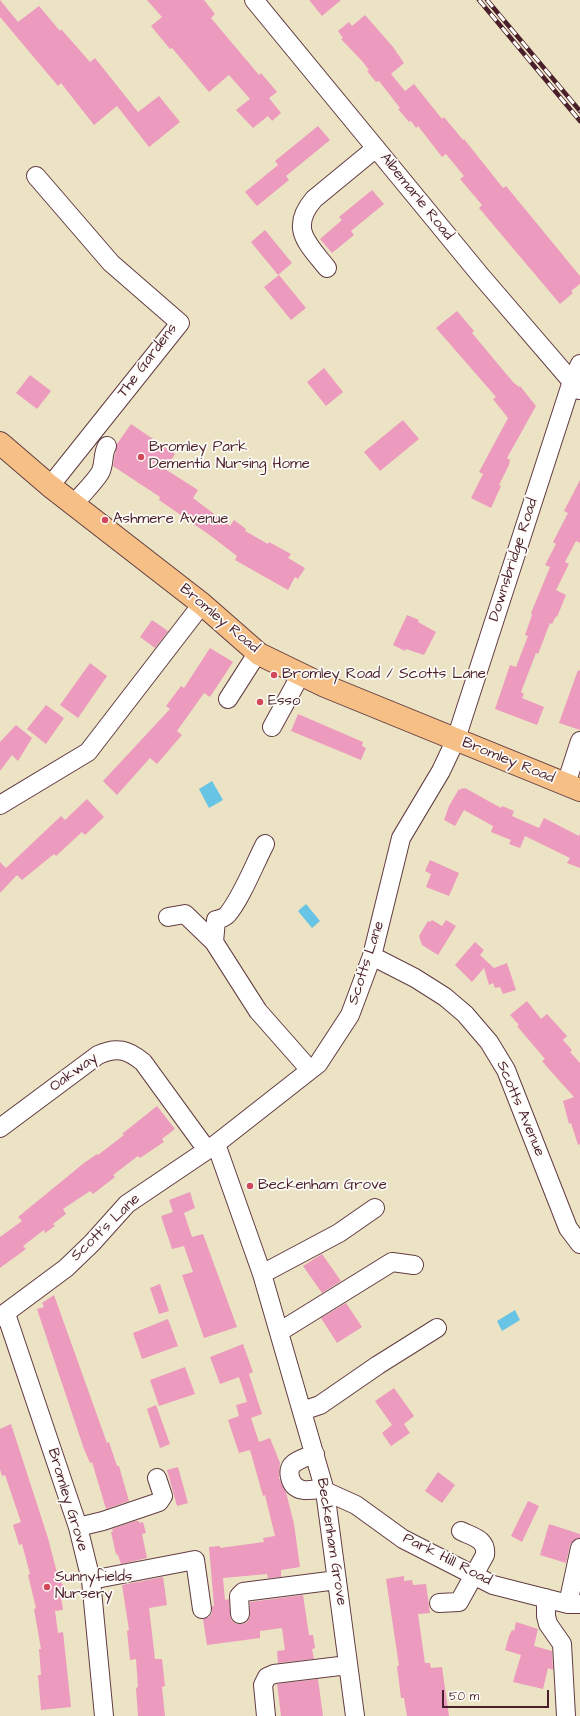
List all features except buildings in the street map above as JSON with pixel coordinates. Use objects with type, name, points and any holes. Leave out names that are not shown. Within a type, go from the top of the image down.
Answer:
[{"type":"main road","name":"Bromley Road","points":[[0,443],[50,486],[202,604],[258,652],[340,692],[573,787]]},
{"type":"street","name":"Albemarle Road","points":[[254,0],[481,276],[576,386]]},
{"type":"street","points":[[327,268],[305,241],[301,230],[301,219],[305,208],[376,148]]},
{"type":"street","name":"The Gardens","points":[[36,176],[111,263],[180,323],[50,486]]},
{"type":"street","name":"Downsbridge Road","points":[[456,740],[576,386],[580,364]]},
{"type":"street","points":[[74,504],[100,473],[103,464],[103,452],[107,446]]},
{"type":"street","points":[[0,805],[88,752],[202,604]]},
{"type":"street","points":[[228,699],[258,652]]},
{"type":"street","points":[[272,727],[301,674]]},
{"type":"street","name":"Scotts Lane","points":[[212,1147],[318,1064],[350,1015],[372,956],[401,838],[441,771],[456,740]]},
{"type":"street","points":[[573,787],[580,741]]},
{"type":"street","points":[[214,942],[216,920],[224,918],[228,914],[239,896],[265,844]]},
{"type":"street","points":[[168,917],[185,914],[214,942],[258,1011],[310,1070]]},
{"type":"street","name":"Scotts Avenue","points":[[372,956],[415,978],[445,997],[465,1014],[489,1042],[506,1070],[568,1228],[580,1244]]},
{"type":"street","name":"Oakway","points":[[0,1128],[98,1055],[109,1050],[122,1050],[133,1054],[143,1062],[212,1147]]},
{"type":"street","name":"Beckenham Grove","points":[[212,1147],[262,1274],[325,1489],[355,1716]]},
{"type":"street","name":"Scott's Lane","points":[[3,1315],[66,1268],[92,1243],[127,1204],[212,1147]]},
{"type":"street","points":[[262,1274],[339,1233],[375,1208]]},
{"type":"street","points":[[278,1332],[392,1262],[414,1265]]},
{"type":"street","name":"Bromley Grove","points":[[3,1315],[78,1527],[91,1580],[104,1716]]},
{"type":"street","points":[[302,1411],[320,1405],[378,1365],[437,1328]]},
{"type":"street","points":[[314,1454],[300,1460],[292,1466],[289,1470],[291,1482],[299,1489],[305,1491],[325,1489]]},
{"type":"street","points":[[78,1527],[103,1521],[159,1502],[163,1496],[157,1478]]},
{"type":"street","name":"Park Hill Road","points":[[325,1489],[356,1505],[403,1539],[493,1585],[574,1604]]},
{"type":"street","points":[[439,1603],[458,1602],[485,1555],[486,1548],[480,1540],[461,1530]]},
{"type":"street","points":[[574,1604],[580,1548]]},
{"type":"street","points":[[91,1580],[195,1560],[202,1609]]},
{"type":"street","points":[[240,1614],[239,1596],[244,1592],[337,1580]]},
{"type":"street","points":[[546,1598],[546,1616],[548,1624],[562,1644],[566,1716]]},
{"type":"street","points":[[266,1716],[263,1685],[267,1677],[274,1674],[348,1666]]},
{"type":"water","points":[[212,781],[223,800],[209,808],[199,789]]},
{"type":"water","points":[[306,904],[320,921],[312,928],[298,911]]},
{"type":"water","points":[[515,1310],[520,1320],[502,1331],[497,1321]]},
{"type":"railway","points":[[479,0],[580,121]]},
{"type":"railway","points":[[487,0],[580,111]]},
{"type":"place","name":"Bromley Park Dementia Nursing Home","points":[[141,457]]},
{"type":"place","name":"Ashmere Avenue","points":[[105,520]]},
{"type":"place","name":"Bromley Road / Scotts Lane","points":[[274,675]]},
{"type":"place","name":"Esso","points":[[260,702]]},
{"type":"place","name":"Beckenham Grove","points":[[250,1186]]},
{"type":"place","name":"Sunnyfields Nursery","points":[[47,1587]]}]
